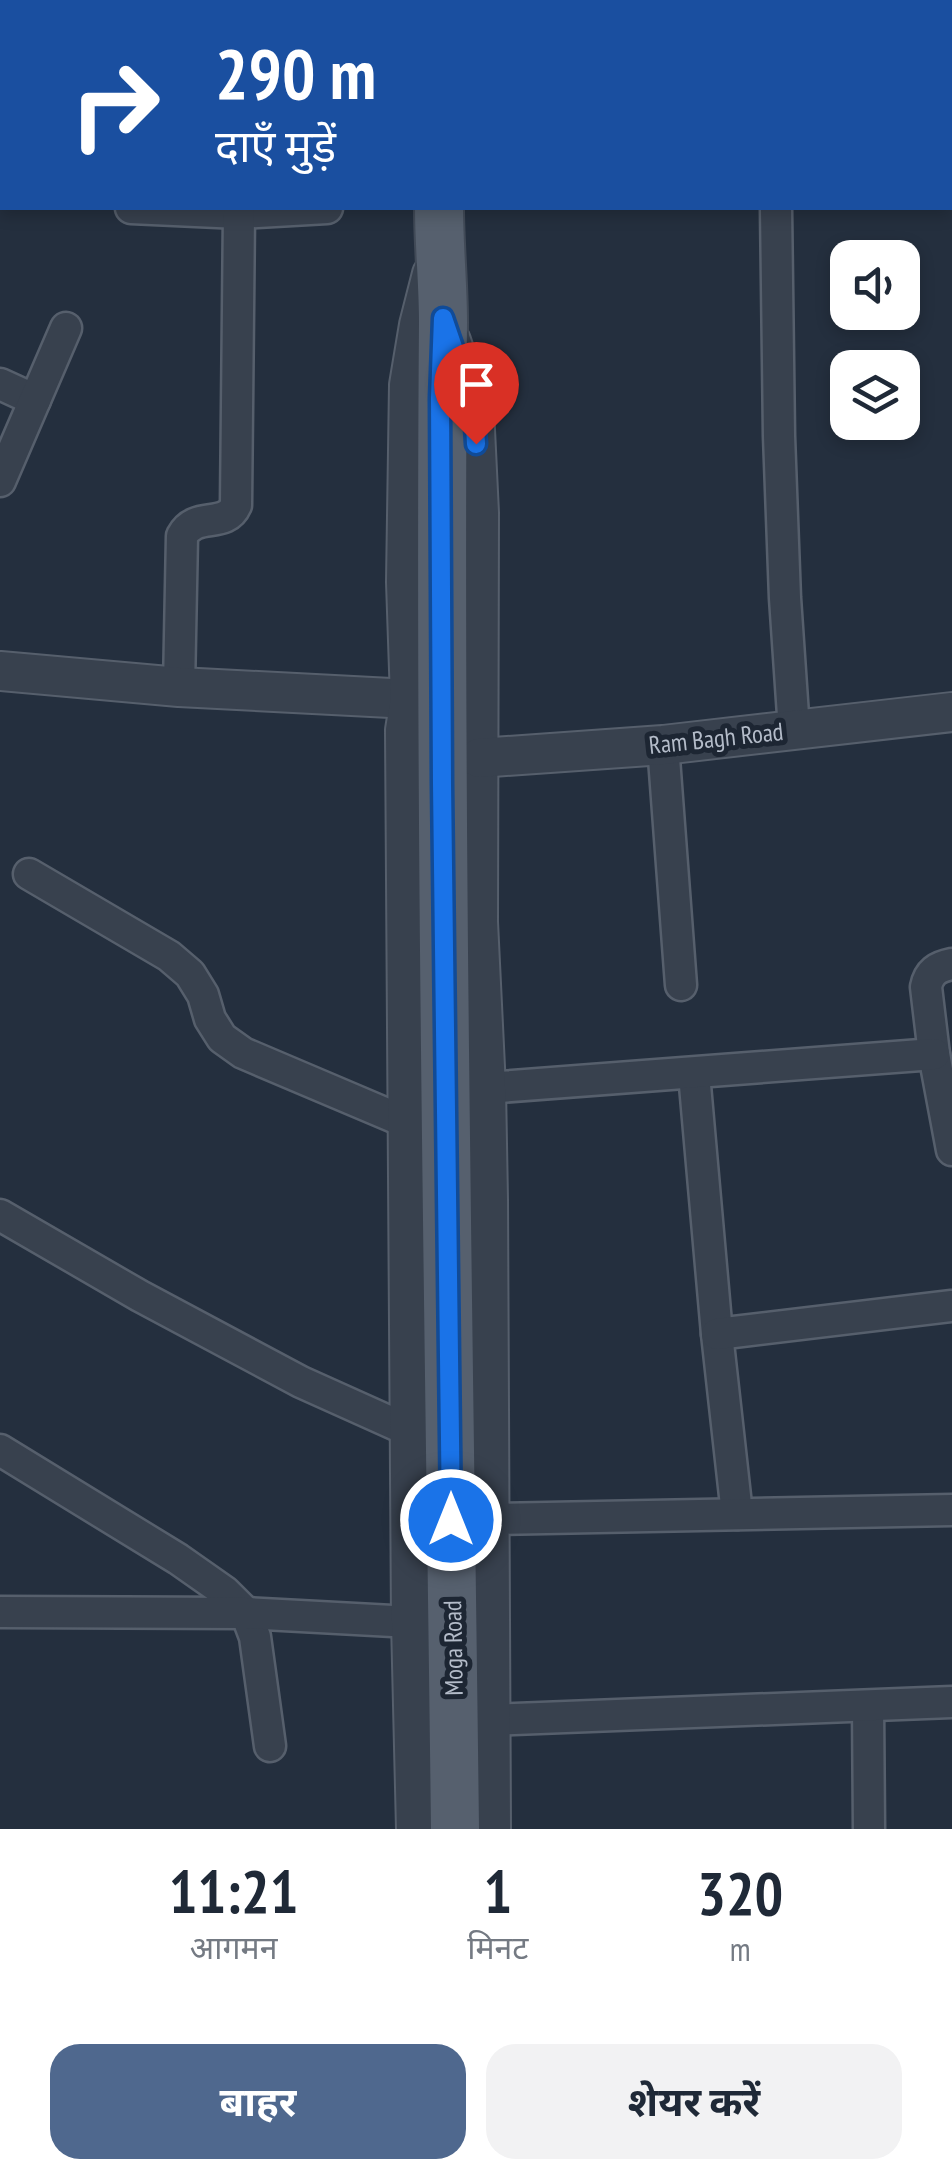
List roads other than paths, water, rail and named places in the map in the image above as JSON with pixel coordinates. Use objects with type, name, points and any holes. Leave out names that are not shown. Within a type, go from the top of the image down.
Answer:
[{"type":"main road","name":"Moga Road","points":[[439,225],[443,318],[442,784],[455,1829]]},
{"type":"street","points":[[174,210],[292,210]]},
{"type":"street","points":[[776,210],[779,436],[794,730]]},
{"type":"street","points":[[179,687],[182,536],[187,526],[225,518],[236,506],[239,213]]},
{"type":"street","points":[[416,1829],[410,1622],[405,730],[410,699],[406,582],[409,385],[439,225]]},
{"type":"street","points":[[443,318],[474,409],[479,513],[478,922],[486,1088],[491,1829]]},
{"type":"street","points":[[0,481],[66,328]]},
{"type":"street","points":[[0,384],[36,400]]},
{"type":"street","points":[[2,676],[410,699]]},
{"type":"street","name":"Ram Bagh Road","points":[[479,758],[663,745],[952,712]]},
{"type":"street","points":[[663,745],[681,984]]},
{"type":"street","points":[[29,874],[169,956],[190,974],[222,1038],[243,1053],[408,1123]]},
{"type":"street","points":[[952,964],[935,969],[928,976],[926,987],[952,1150]]},
{"type":"street","points":[[486,1088],[934,1054]]},
{"type":"street","points":[[694,1074],[737,1514]]},
{"type":"street","points":[[0,1215],[301,1382],[410,1431]]},
{"type":"street","points":[[717,1334],[952,1306]]},
{"type":"street","points":[[0,1450],[178,1559],[225,1592],[246,1614],[255,1636],[270,1746]]},
{"type":"street","points":[[490,1519],[952,1510]]},
{"type":"street","points":[[0,1612],[246,1614],[410,1622]]},
{"type":"street","points":[[490,1720],[952,1702]]},
{"type":"street","points":[[868,1706],[868,1829]]}]
